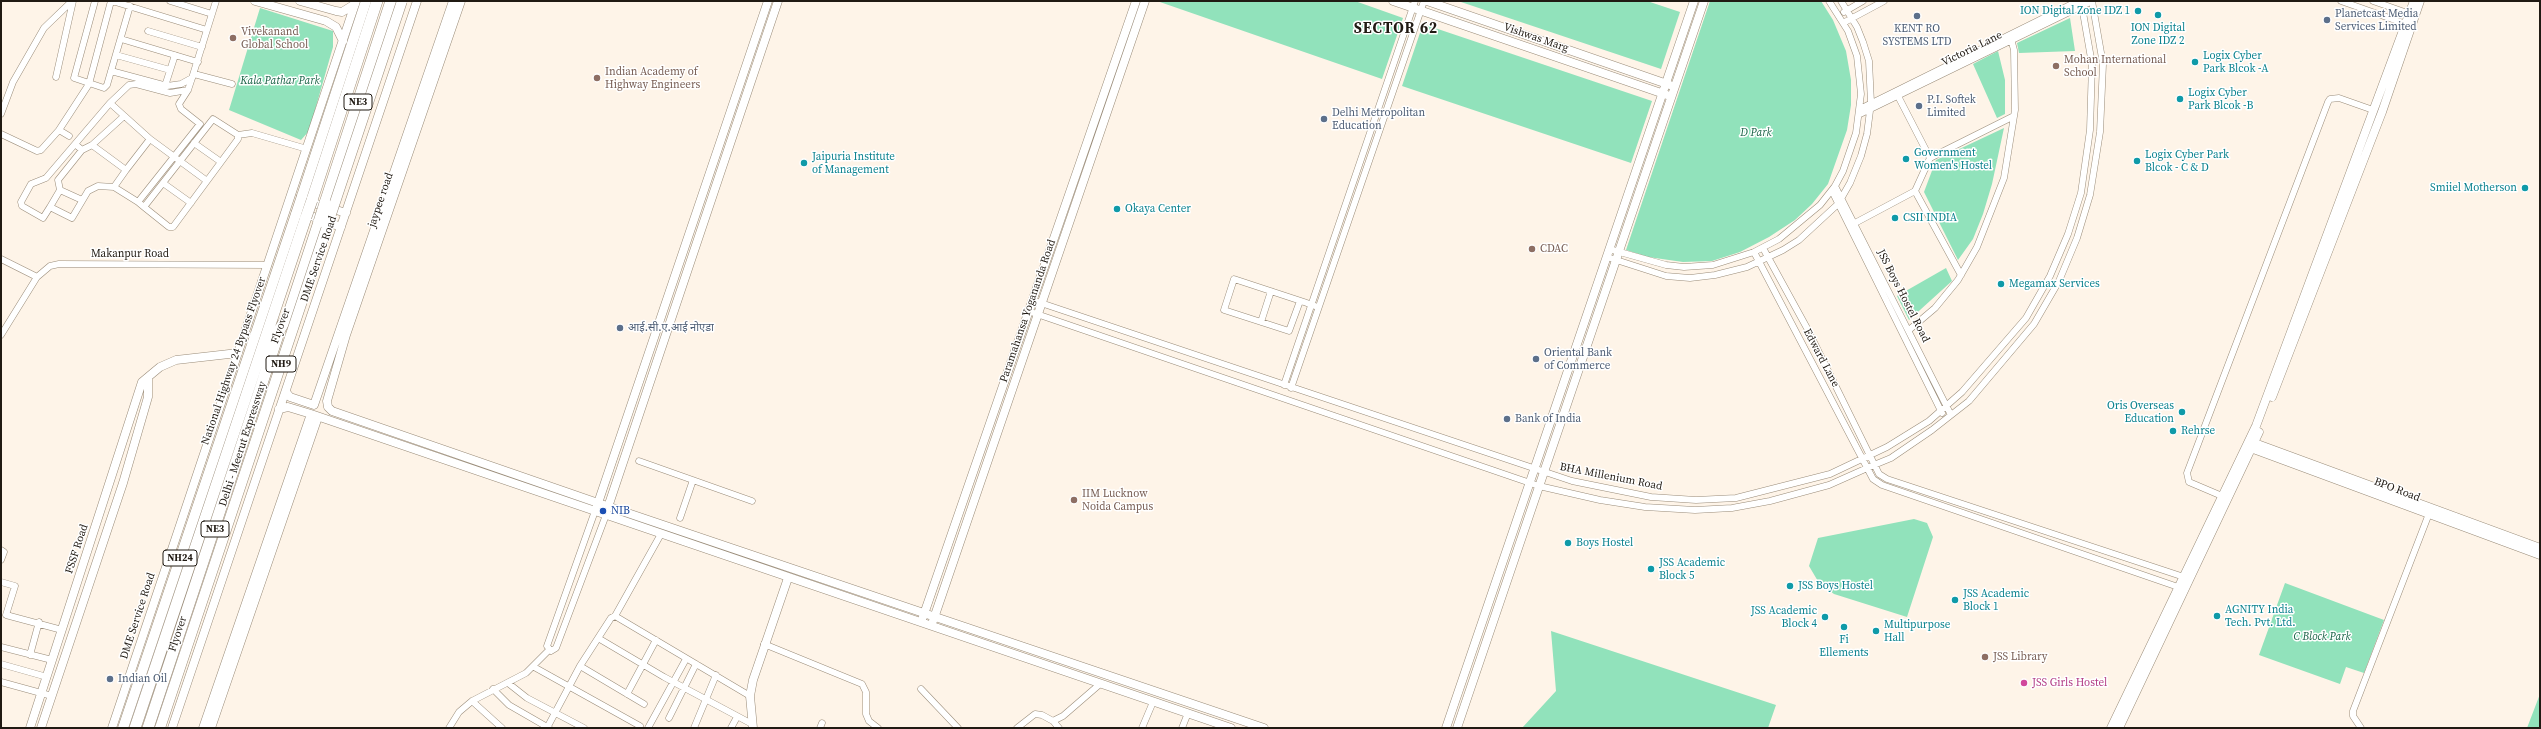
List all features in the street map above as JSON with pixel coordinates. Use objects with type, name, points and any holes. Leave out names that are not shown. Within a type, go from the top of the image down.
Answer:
[{"type":"highway","name":"National Highway 24 Bypass Flyover","points":[[123,728],[366,1]]},
{"type":"highway","name":"Delhi - Meerut Expressway","points":[[135,728],[378,1]]},
{"type":"highway","name":"Delhi - Meerut Expressway","points":[[148,728],[280,329],[288,316],[391,1]]},
{"type":"highway","name":"Flyover","points":[[160,728],[402,1]]},
{"type":"street","points":[[56,77],[72,1]]},
{"type":"street","points":[[1,114],[13,82],[44,28],[72,1]]},
{"type":"street","points":[[95,1],[74,78],[89,84],[106,87],[130,6]]},
{"type":"street","points":[[1,134],[40,151],[59,130],[89,84],[112,1],[207,30]]},
{"type":"street","points":[[170,1],[212,14]]},
{"type":"street","points":[[138,202],[200,124],[179,107],[188,90],[198,62],[216,1]]},
{"type":"street","points":[[255,1],[326,21],[336,27],[343,41]]},
{"type":"street","points":[[300,1],[342,12],[355,3]]},
{"type":"street","name":"DME Service Road","points":[[172,728],[416,1]]},
{"type":"street","points":[[286,392],[290,397],[314,405],[348,317],[453,1]]},
{"type":"street","name":"jaypee road","points":[[461,1],[348,317],[327,401],[328,407],[332,411],[597,507]]},
{"type":"street","points":[[549,650],[547,646],[597,507],[768,1]]},
{"type":"street","points":[[450,728],[459,712],[472,701],[508,683],[534,667],[549,650],[556,648],[606,514],[778,1]]},
{"type":"street","name":"Paramahansa Yogananda Road","points":[[920,624],[1136,1]]},
{"type":"street","name":"Paramahansa Yogananda Road","points":[[931,627],[1145,1]]},
{"type":"street","name":"Vishwas Marg","points":[[1393,1],[1416,6],[1672,97]]},
{"type":"street","points":[[1288,386],[1312,305],[1385,91],[1416,6],[1424,1]]},
{"type":"street","name":"Vishwas Marg","points":[[1427,1],[1675,86]]},
{"type":"street","points":[[1446,728],[1694,1]]},
{"type":"street","points":[[1457,728],[1704,1]]},
{"type":"street","points":[[1608,253],[1619,252],[1666,265],[1684,267],[1713,265],[1754,252],[1780,239],[1800,223],[1834,188],[1850,152],[1860,111],[1860,75],[1857,56],[1843,23],[1830,1]]},
{"type":"street","points":[[1608,253],[1616,260],[1666,276],[1690,278],[1715,275],[1768,258],[1798,240],[1838,204],[1861,156],[1871,106],[1869,61],[1852,17],[1841,1]]},
{"type":"street","points":[[1839,15],[1863,1]]},
{"type":"street","points":[[1843,23],[1884,1]]},
{"type":"street","name":"BHA Millenium Road","points":[[1028,311],[1539,486],[1600,500],[1645,507],[1710,509],[1770,501],[1829,485],[1867,468],[1876,468],[1946,420],[1969,401],[2034,324],[2059,280],[2077,238],[2090,195],[2100,132],[2103,64],[2092,1]]},
{"type":"street","name":"Victoria Lane","points":[[1871,106],[1898,96],[2080,3],[2092,1]]},
{"type":"street","points":[[2341,1],[2408,24]]},
{"type":"street","points":[[2373,1],[2412,15]]},
{"type":"street","points":[[2412,15],[2414,1]]},
{"type":"street","points":[[2187,578],[2222,496],[2250,445],[2373,110],[2408,24],[2420,1]]},
{"type":"street","name":"DME Service Road","points":[[112,728],[287,210],[355,3]]},
{"type":"street","name":"BHA Millenium Road","points":[[1032,300],[1534,470],[1572,481],[1650,497],[1696,500],[1736,498],[1770,491],[1830,474],[1870,456],[1929,421],[1947,406],[1992,360],[2026,318],[2050,276],[2068,234],[2082,193],[2090,130],[2092,64],[2080,3]]},
{"type":"street","points":[[1288,386],[1318,307],[1392,93],[1416,6]]},
{"type":"street","points":[[2111,728],[2187,578],[2250,445],[2382,112],[2408,24]]},
{"type":"street","points":[[148,31],[202,46]]},
{"type":"street","points":[[1909,330],[1935,308],[1960,275],[1977,247],[2004,178],[2014,116],[2015,74],[2011,38]]},
{"type":"street","name":"Victoria Lane","points":[[1860,111],[2011,38]]},
{"type":"street","points":[[121,39],[198,62]]},
{"type":"street","points":[[116,55],[170,70]]},
{"type":"street","points":[[165,86],[175,55]]},
{"type":"street","points":[[111,71],[165,86],[181,84],[193,76],[232,84]]},
{"type":"street","points":[[123,117],[92,145],[82,150],[63,173],[58,180],[60,190],[43,218],[22,206],[21,202],[32,182],[44,179],[110,103],[132,84],[170,93],[188,90]]},
{"type":"street","points":[[1385,91],[1392,93]]},
{"type":"street","points":[[1898,96],[1930,158]]},
{"type":"street","points":[[2222,496],[2193,485],[2189,482],[2187,473],[2328,102],[2330,99],[2339,98],[2373,110]]},
{"type":"street","points":[[110,103],[123,117],[150,139],[208,181]]},
{"type":"street","points":[[1855,223],[1916,191],[1930,158],[2014,116]]},
{"type":"street","points":[[144,207],[213,119],[238,135],[252,133],[307,149]]},
{"type":"street","points":[[59,130],[69,136]]},
{"type":"street","points":[[50,207],[72,218],[82,200],[94,187],[114,187],[138,202],[171,228],[208,181],[238,139],[238,135]]},
{"type":"street","points":[[1369,137],[1376,139]]},
{"type":"street","points":[[114,187],[150,139]]},
{"type":"street","points":[[194,143],[221,162]]},
{"type":"street","points":[[75,144],[82,150]]},
{"type":"street","points":[[92,145],[126,170]]},
{"type":"street","points":[[1850,152],[1861,156]]},
{"type":"street","points":[[56,167],[63,173]]},
{"type":"street","points":[[163,183],[191,203]]},
{"type":"street","name":"JSS Boys Hostel Road","points":[[1834,188],[1838,204],[1896,314],[1909,330],[1952,415]]},
{"type":"street","name":"JSS Boys Hostel Road","points":[[1834,188],[1842,198],[1855,223],[1946,420]]},
{"type":"street","points":[[60,190],[82,200]]},
{"type":"street","points":[[1916,191],[1960,275]]},
{"type":"street","points":[[292,195],[346,213]]},
{"type":"street","points":[[287,210],[341,227]]},
{"type":"street","points":[[1344,211],[1351,213]]},
{"type":"street","name":"Edward Lane","points":[[1763,248],[1808,330],[1876,468]]},
{"type":"street","name":"Edward Lane","points":[[1754,252],[1867,468],[1871,475],[1882,485],[2182,588]]},
{"type":"street","points":[[1,259],[37,276],[1,336]]},
{"type":"street","name":"Makanpur Road","points":[[37,276],[50,266],[59,264],[268,265]]},
{"type":"street","points":[[1300,301],[1289,331],[1224,310],[1234,279],[1272,291],[1318,307]]},
{"type":"street","points":[[1261,322],[1272,291]]},
{"type":"street","name":"FSSF Road","points":[[30,728],[142,382],[148,379],[160,367],[176,360],[238,353]]},
{"type":"street","name":"FSSF Road","points":[[41,728],[120,494],[148,397],[148,379]]},
{"type":"street","points":[[279,409],[288,407],[314,415],[597,507],[606,514],[661,534],[920,624],[1231,728]]},
{"type":"street","points":[[203,728],[215,703],[314,415]]},
{"type":"street","name":"BPO Road","points":[[2250,445],[2430,511],[2540,548]]},
{"type":"street","points":[[639,461],[752,501]]},
{"type":"street","points":[[1876,468],[1887,479],[2187,578]]},
{"type":"street","points":[[680,518],[693,480]]},
{"type":"street","points":[[108,489],[120,494]]},
{"type":"street","points":[[597,507],[608,506],[1264,728]]},
{"type":"street","points":[[2362,728],[2353,716],[2357,703],[2430,511]]},
{"type":"street","name":"BPO Road","points":[[2430,511],[2540,555]]},
{"type":"street","points":[[493,690],[509,705],[548,728],[580,666],[598,638],[615,616],[661,534]]},
{"type":"street","points":[[1,550],[4,552],[1,560]]},
{"type":"street","points":[[752,726],[750,696],[764,644],[788,578]]},
{"type":"street","points":[[1,582],[15,586],[6,615],[39,622],[62,630]]},
{"type":"street","points":[[2119,728],[2182,588]]},
{"type":"street","points":[[74,593],[84,600]]},
{"type":"street","points":[[615,616],[750,696]]},
{"type":"street","points":[[30,655],[39,622]]},
{"type":"street","points":[[598,638],[673,683],[737,716],[752,726]]},
{"type":"street","points":[[627,694],[656,640]]},
{"type":"street","points":[[764,644],[862,684],[866,692],[866,714],[868,721],[878,728]]},
{"type":"street","points":[[1,647],[52,660]]},
{"type":"street","points":[[648,728],[686,659]]},
{"type":"street","points":[[1,664],[47,677]]},
{"type":"street","points":[[669,718],[682,688],[696,664]]},
{"type":"street","points":[[580,666],[644,704]]},
{"type":"street","points":[[534,667],[640,727]]},
{"type":"street","points":[[1053,721],[1063,716],[1100,684],[1103,674]]},
{"type":"street","points":[[694,728],[716,675]]},
{"type":"street","points":[[1,682],[52,696]]},
{"type":"street","points":[[508,683],[527,698],[584,728]]},
{"type":"street","points":[[921,689],[958,728]]},
{"type":"street","points":[[472,701],[502,728]]},
{"type":"street","points":[[1142,728],[1153,702]]},
{"type":"street","points":[[211,728],[215,703]]},
{"type":"street","points":[[1182,728],[1188,713]]},
{"type":"street","points":[[1017,728],[1035,714],[1042,715],[1053,721],[1060,728]]},
{"type":"street","points":[[731,728],[737,716]]},
{"type":"green space","points":[[1157,1],[1355,1],[1403,18],[1382,79]]},
{"type":"green space","points":[[1458,1],[1647,1],[1680,12],[1661,69]]},
{"type":"green space","name":"D Park","points":[[1710,1],[1821,1],[1833,20],[1846,51],[1851,80],[1851,105],[1847,130],[1828,184],[1812,204],[1795,220],[1769,237],[1740,252],[1712,261],[1683,262],[1648,257],[1626,250]]},
{"type":"green space","name":"Kala Pathar Park","points":[[260,8],[333,31],[333,47],[309,131],[301,140],[229,110]]},
{"type":"green space","points":[[2070,18],[2075,51],[2019,53],[2017,43]]},
{"type":"green space","points":[[1423,24],[1652,101],[1631,163],[1402,86]]},
{"type":"green space","points":[[1998,51],[2005,80],[2005,114],[1997,118],[1973,64]]},
{"type":"green space","points":[[2004,128],[1992,184],[1983,214],[1973,239],[1958,260],[1924,192],[1936,160]]},
{"type":"green space","points":[[1946,268],[1952,281],[1909,320],[1897,296]]},
{"type":"green space","points":[[1914,519],[1927,523],[1933,537],[1907,617],[1834,594],[1819,583],[1809,566],[1818,538]]},
{"type":"green space","name":"C Block Park","points":[[2285,583],[2384,620],[2364,673],[2346,667],[2340,684],[2259,655]]},
{"type":"green space","points":[[1551,631],[1776,705],[1768,728],[1522,728],[1556,691]]},
{"type":"green space","points":[[2540,694],[2540,728],[2527,728]]},
{"type":"place","name":"ION Digital Zone IDZ 1","points":[[2138,11]]},
{"type":"place","name":"ION Digital Zone IDZ 2","points":[[2158,15]]},
{"type":"place","name":"KENT RO SYSTEMS LTD","points":[[1917,16]]},
{"type":"place","name":"Planetcast Media Services Limited","points":[[2327,20]]},
{"type":"place","name":"Vivekanand Global School","points":[[233,38]]},
{"type":"place","name":"Logix Cyber Park Blcok -A","points":[[2195,62]]},
{"type":"place","name":"Mohan International School","points":[[2056,66]]},
{"type":"place","name":"Indian Academy of Highway Engineers","points":[[597,78]]},
{"type":"place","name":"Logix Cyber Park Blcok -B","points":[[2180,99]]},
{"type":"place","name":"P.I. Softek Limited","points":[[1919,106]]},
{"type":"place","name":"Delhi Metropolitan Education","points":[[1324,119]]},
{"type":"place","name":"Government Women's Hostel","points":[[1906,159]]},
{"type":"place","name":"Logix Cyber Park Blcok - C & D","points":[[2137,161]]},
{"type":"place","name":"Jaipuria Institute of Management","points":[[804,163]]},
{"type":"place","name":"Smiiel Motherson","points":[[2525,188]]},
{"type":"place","name":"Okaya Center","points":[[1117,209]]},
{"type":"place","name":"CSII INDIA","points":[[1895,218]]},
{"type":"place","name":"CDAC","points":[[1532,249]]},
{"type":"place","name":"Megamax Services","points":[[2001,284]]},
{"type":"place","name":"आई.सी.ए.आई नोएडा","points":[[620,328]]},
{"type":"place","name":"Oriental Bank of Commerce","points":[[1536,359]]},
{"type":"place","name":"Oris Overseas Education","points":[[2182,412]]},
{"type":"place","name":"Bank of India","points":[[1507,419]]},
{"type":"place","name":"Rehrse","points":[[2173,431]]},
{"type":"place","name":"IIM Lucknow Noida Campus","points":[[1074,500]]},
{"type":"place","name":"NIB","points":[[603,511]]},
{"type":"place","name":"Boys Hostel","points":[[1568,543]]},
{"type":"place","name":"JSS Academic Block 5","points":[[1651,569]]},
{"type":"place","name":"JSS Boys Hostel","points":[[1790,586]]},
{"type":"place","name":"JSS Academic Block 1","points":[[1955,600]]},
{"type":"place","name":"AGNITY India Tech. Pvt. Ltd.","points":[[2217,616]]},
{"type":"place","name":"JSS Academic Block 4","points":[[1825,617]]},
{"type":"place","name":"Fi Ellements","points":[[1844,627]]},
{"type":"place","name":"Multipurpose Hall","points":[[1876,631]]},
{"type":"place","name":"JSS Library","points":[[1985,657]]},
{"type":"place","name":"Indian Oil","points":[[110,679]]},
{"type":"place","name":"JSS Girls Hostel","points":[[2024,683]]},
{"type":"district","name":"SECTOR 62","points":[[1396,29]]}]
